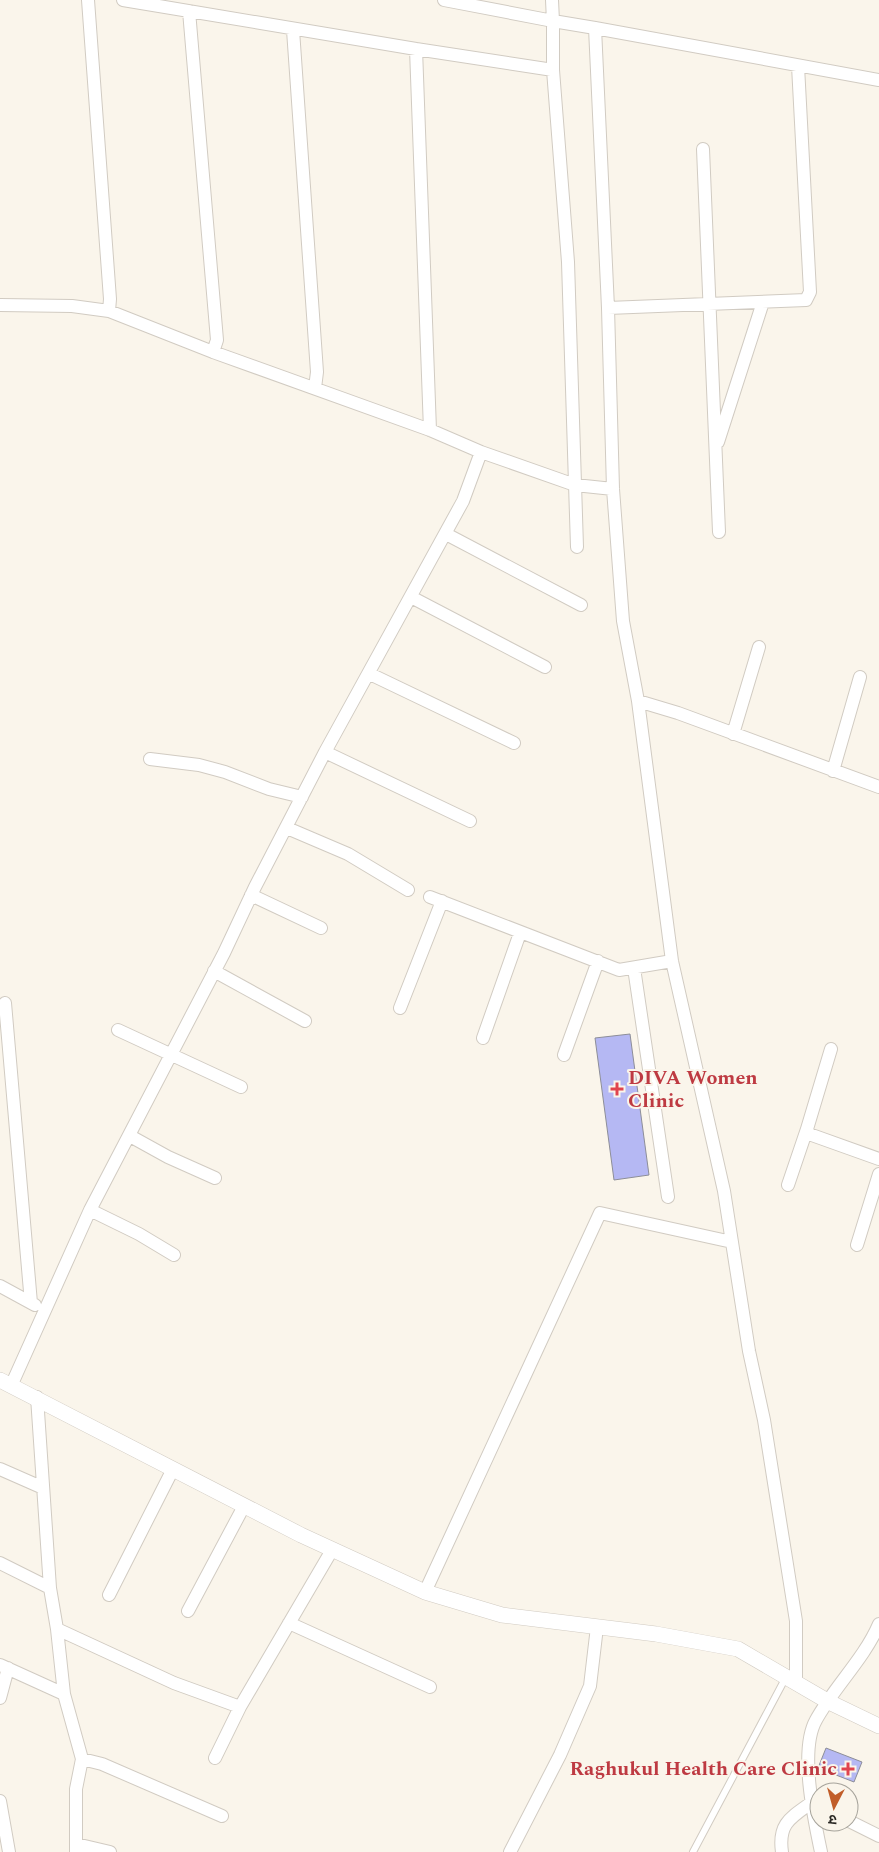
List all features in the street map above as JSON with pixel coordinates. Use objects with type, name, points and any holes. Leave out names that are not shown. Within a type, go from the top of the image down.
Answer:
[{"type":"street","points":[[88,0],[110,299],[109,310]]},
{"type":"street","points":[[123,0],[293,30],[553,70]]},
{"type":"street","points":[[444,0],[879,80]]},
{"type":"street","points":[[552,0],[553,70],[568,262],[577,547]]},
{"type":"street","points":[[189,11],[217,340],[213,352]]},
{"type":"street","points":[[595,28],[608,308],[613,489],[623,621],[638,701],[672,961],[724,1191],[749,1350],[764,1420],[796,1621],[791,1678]]},
{"type":"street","points":[[293,30],[317,372],[315,388]]},
{"type":"street","points":[[416,49],[430,430]]},
{"type":"street","points":[[608,308],[806,300],[810,292],[798,66]]},
{"type":"street","points":[[703,149],[719,532]]},
{"type":"street","points":[[716,449],[763,302]]},
{"type":"street","points":[[0,305],[72,306],[109,310],[213,352],[430,430],[481,452],[575,485],[613,489]]},
{"type":"street","points":[[481,452],[464,501],[326,752],[251,895],[130,1136],[90,1210],[6,1383],[37,1397],[332,1550],[425,1592],[502,1615],[656,1634],[738,1649],[791,1678],[829,1702],[879,1726]]},
{"type":"street","points":[[446,534],[581,605]]},
{"type":"street","points":[[412,597],[545,667]]},
{"type":"street","points":[[733,734],[759,647]]},
{"type":"street","points":[[370,674],[514,743]]},
{"type":"street","points":[[833,771],[860,677]]},
{"type":"street","points":[[638,701],[879,787]]},
{"type":"street","points":[[326,752],[470,821]]},
{"type":"street","points":[[150,759],[199,764],[269,789],[302,797]]},
{"type":"street","points":[[286,828],[363,862],[408,890]]},
{"type":"street","points":[[251,895],[321,928]]},
{"type":"street","points":[[400,1008],[436,899],[618,970],[672,961]]},
{"type":"street","points":[[483,1038],[520,933]]},
{"type":"street","points":[[564,1055],[598,961]]},
{"type":"street","points":[[634,968],[668,1197]]},
{"type":"street","points":[[214,971],[305,1021]]},
{"type":"street","points":[[5,1003],[31,1303]]},
{"type":"street","points":[[118,1030],[241,1087]]},
{"type":"street","points":[[788,1185],[831,1049]]},
{"type":"street","points":[[807,1129],[809,1134],[879,1159]]},
{"type":"street","points":[[130,1136],[168,1157],[215,1178]]},
{"type":"street","points":[[857,1245],[879,1174]]},
{"type":"street","points":[[90,1210],[139,1234],[174,1256]]},
{"type":"street","points":[[425,1592],[600,1213],[732,1242]]},
{"type":"street","points":[[0,1286],[43,1310]]},
{"type":"street","points":[[37,1397],[41,1487],[50,1588],[57,1628],[64,1694],[82,1759],[76,1789],[76,1848],[110,1852]]},
{"type":"street","points":[[0,1469],[41,1487]]},
{"type":"street","points":[[108,1595],[173,1469]]},
{"type":"street","points":[[188,1611],[244,1506]]},
{"type":"street","points":[[215,1758],[240,1708],[332,1550]]},
{"type":"street","points":[[0,1564],[50,1588]]},
{"type":"street","points":[[289,1623],[430,1687]]},
{"type":"street","points":[[813,1782],[809,1739],[816,1720],[879,1624]]},
{"type":"street","points":[[510,1852],[560,1755],[590,1686],[597,1626]]},
{"type":"street","points":[[57,1628],[174,1683],[240,1708]]},
{"type":"street","points":[[0,1698],[4,1666],[64,1694]]},
{"type":"street","points":[[82,1759],[102,1764],[222,1816]]},
{"type":"street","points":[[0,1801],[9,1852]]},
{"type":"street","points":[[782,1852],[780,1839],[784,1826],[792,1816],[809,1808]]},
{"type":"street","points":[[859,1826],[879,1836]]},
{"type":"street","points":[[818,1832],[821,1852]]},
{"type":"lane","points":[[693,1852],[791,1678]]},
{"type":"building","points":[[630,1034],[649,1175],[614,1180],[595,1038]]},
{"type":"building","points":[[826,1748],[862,1762],[854,1782],[818,1768]]},
{"type":"place","name":"DIVA Women Clinic","points":[[617,1089]]},
{"type":"place","name":"Raghukul Health Care Clinic","points":[[848,1769]]}]
